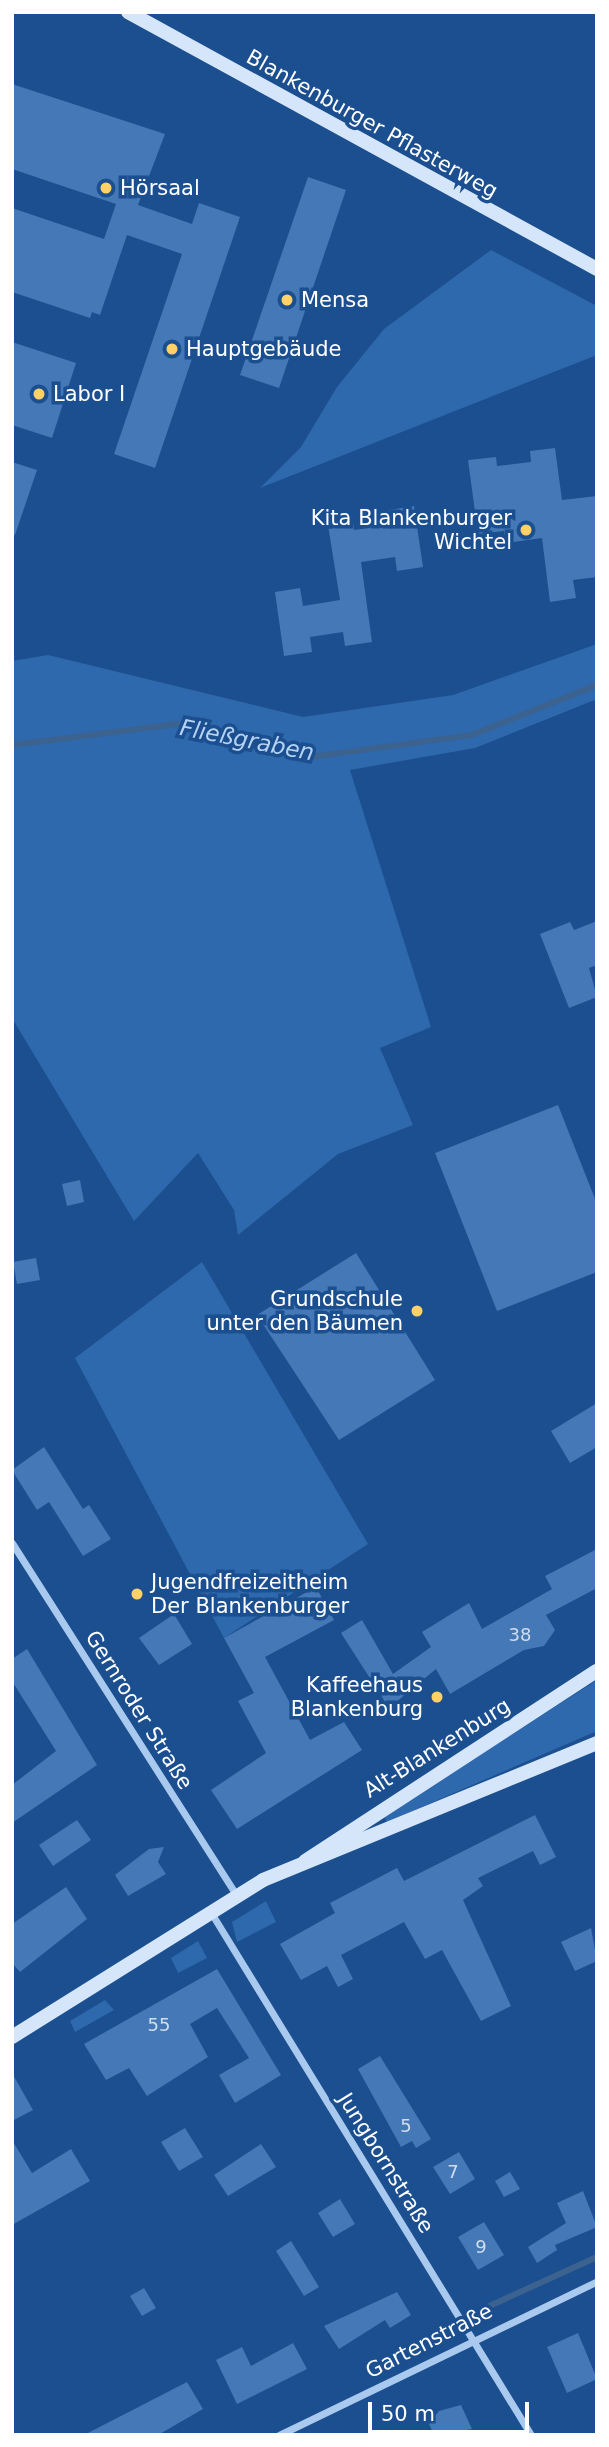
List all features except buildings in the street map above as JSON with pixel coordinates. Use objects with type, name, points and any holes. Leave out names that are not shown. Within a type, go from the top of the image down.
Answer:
[{"type":"main road","name":"Blankenburger Pflasterweg","points":[[128,12],[597,269]]},
{"type":"main road","name":"Alt-Blankenburg","points":[[302,1864],[597,1671]]},
{"type":"main road","name":"Alt-Blankenburg","points":[[12,2037],[236,1895],[302,1864],[597,1743]]},
{"type":"street","name":"Gernroder Straße","points":[[12,1543],[236,1895]]},
{"type":"street","name":"Jungbornstraße","points":[[210,1911],[531,2435]]},
{"type":"street","name":"Gartenstraße","points":[[279,2435],[597,2281]]},
{"type":"shaded area","points":[[491,250],[597,306],[597,355],[260,488],[301,447],[337,387],[384,329]]},
{"type":"shaded area","points":[[597,644],[597,699],[475,748],[350,770],[431,1027],[380,1048],[413,1125],[338,1154],[238,1235],[234,1210],[198,1153],[134,1221],[12,1018],[12,661],[48,655],[303,717],[453,695]]},
{"type":"shaded area","points":[[202,1262],[368,1544],[224,1638],[75,1358]]},
{"type":"shaded area","points":[[597,1680],[597,1731],[387,1822],[384,1816]]},
{"type":"shaded area","points":[[266,1901],[276,1922],[237,1942],[232,1922]]},
{"type":"shaded area","points":[[198,1941],[207,1958],[178,1973],[171,1958]]},
{"type":"shaded area","points":[[105,2000],[114,2010],[75,2032],[70,2021]]},
{"type":"waterway","name":"Fließgraben","points":[[12,745],[177,724],[311,757],[472,735],[597,685]]},
{"type":"waterway","points":[[485,2308],[597,2257]]},
{"type":"place","name":"Hörsaal","points":[[106,188]]},
{"type":"place","name":"Mensa","points":[[287,300]]},
{"type":"place","name":"Hauptgebäude","points":[[172,349]]},
{"type":"place","name":"Labor I","points":[[39,394]]},
{"type":"place","name":"Kita Blankenburger Wichtel","points":[[526,530]]},
{"type":"place","name":"Grundschule unter den Bäumen","points":[[417,1311]]},
{"type":"place","name":"Jugendfreizeitheim Der Blankenburger","points":[[137,1594]]},
{"type":"place","name":"Kaffeehaus Blankenburg","points":[[437,1697]]}]
